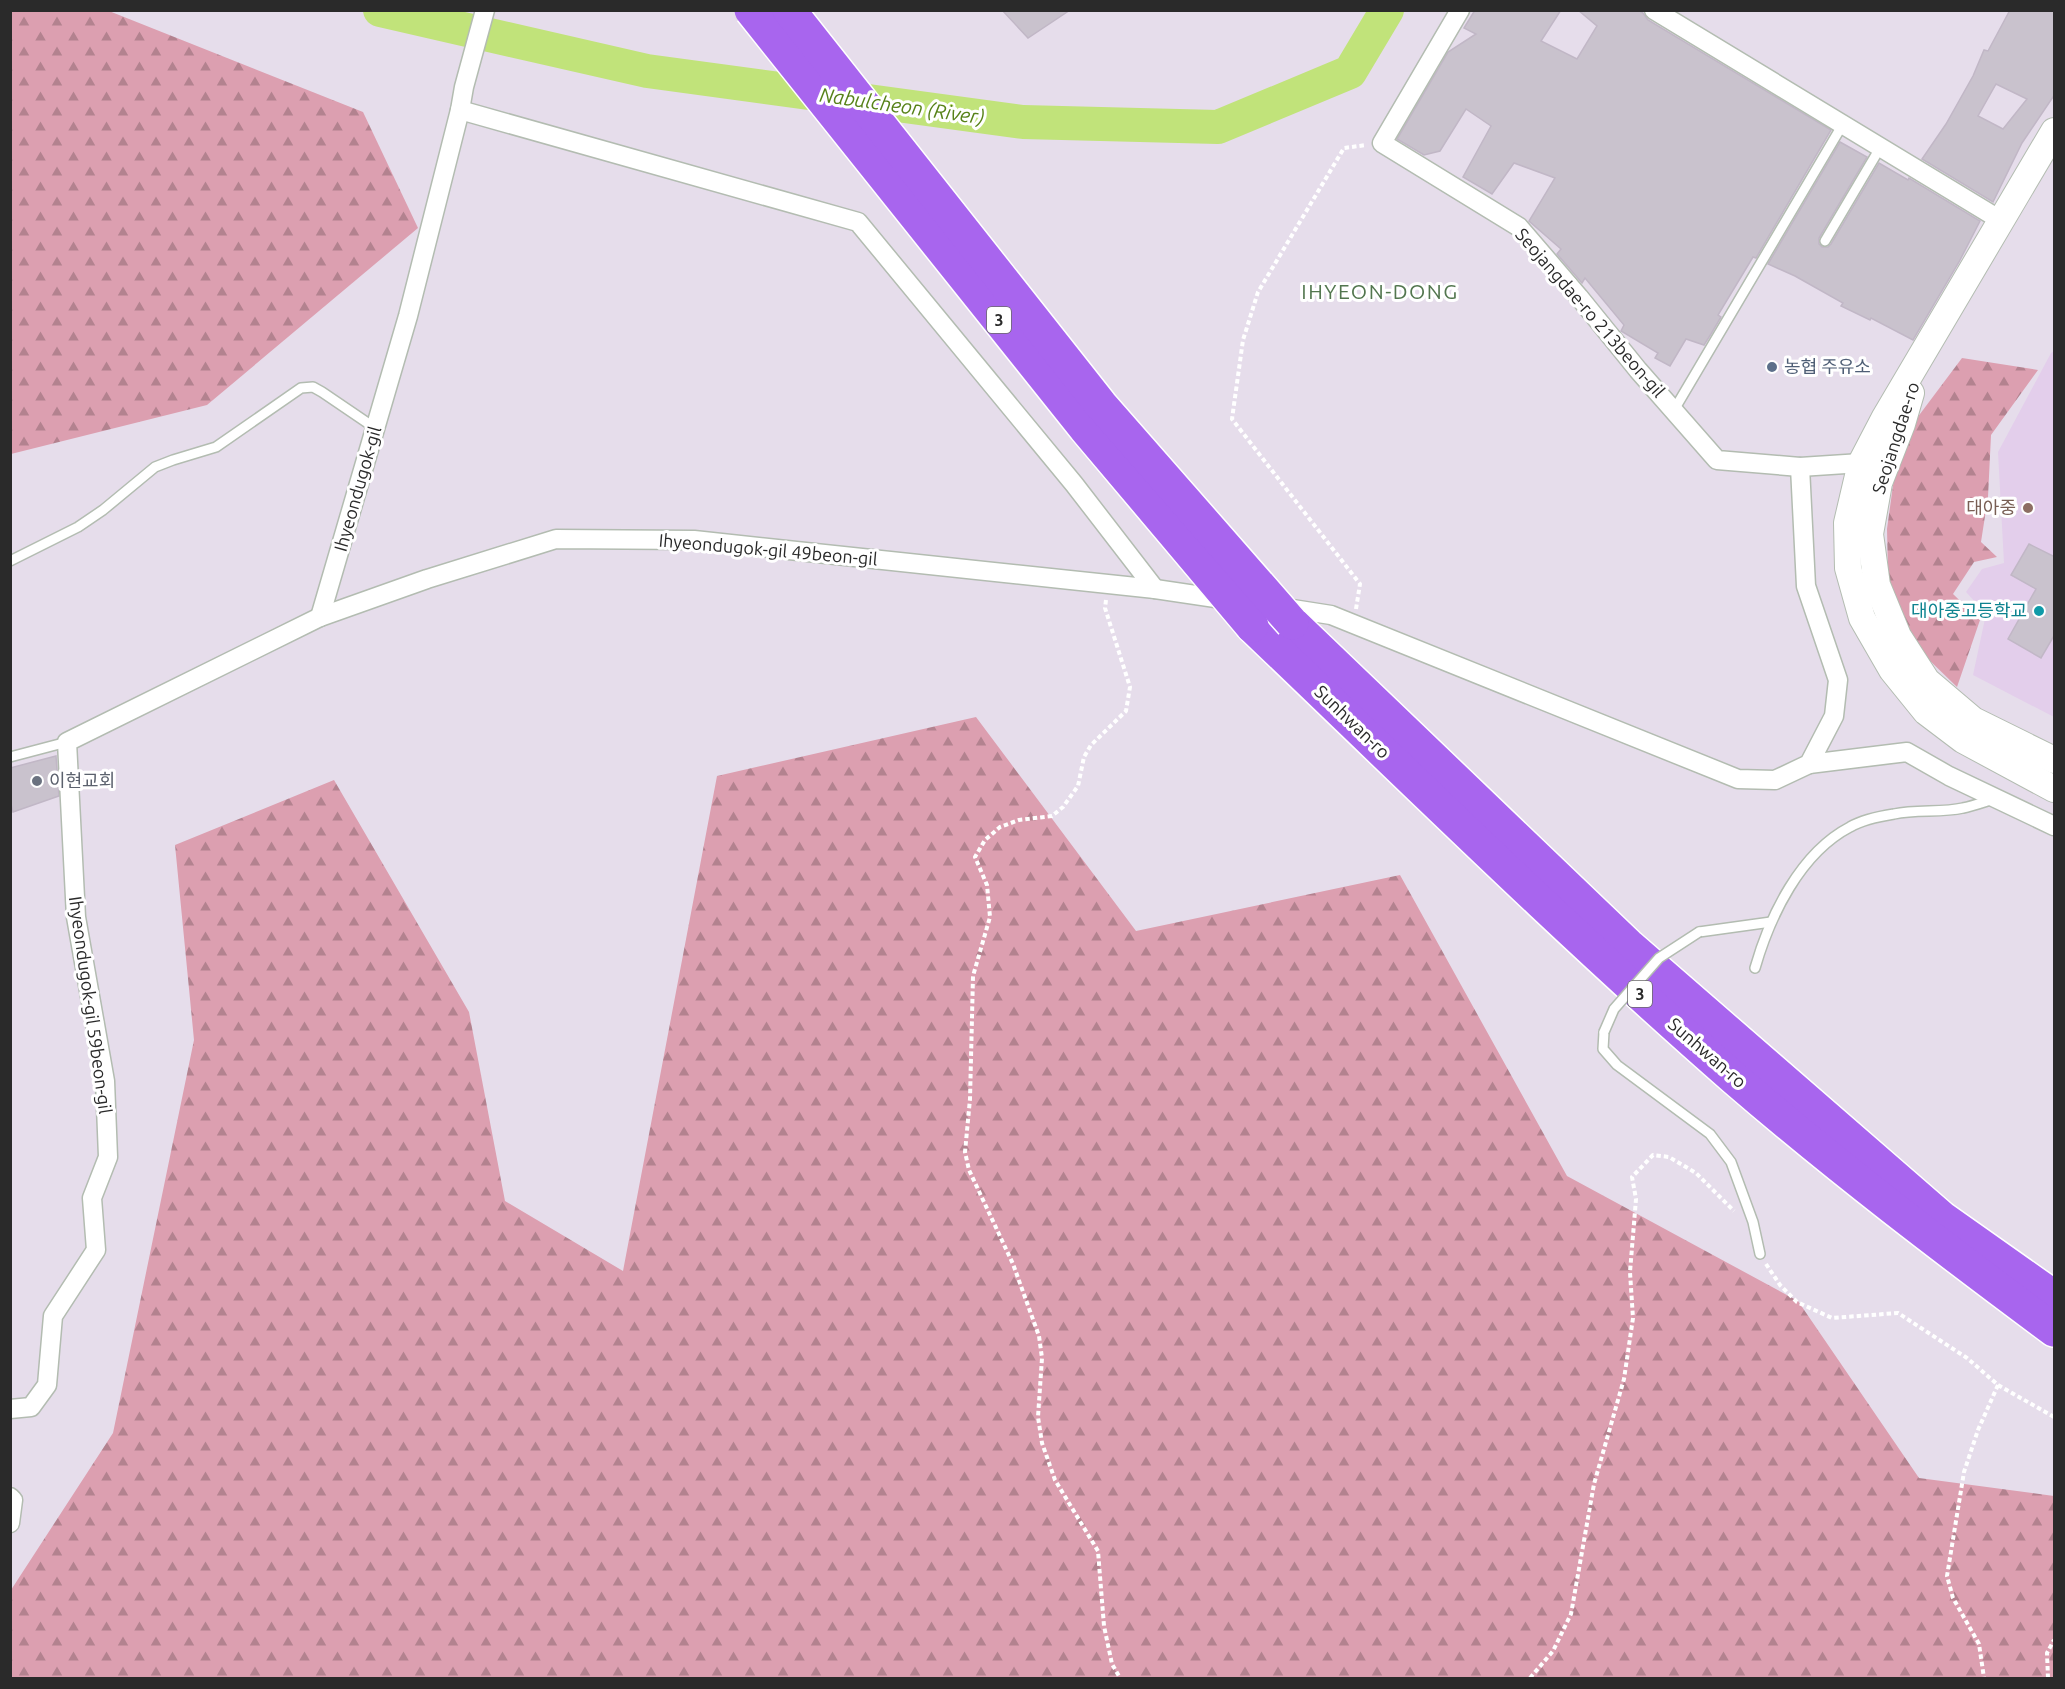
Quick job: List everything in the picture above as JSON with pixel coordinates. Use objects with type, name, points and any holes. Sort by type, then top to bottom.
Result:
[{"type":"highway","name":"Sunhwan-ro","points":[[751,10],[1085,428],[1252,626],[1606,964],[1736,1079],[1919,1230],[2055,1330]]},
{"type":"highway","name":"Sunhwan-ro","points":[[789,10],[1101,405],[1292,623],[1628,945],[1942,1218],[2055,1297]]},
{"type":"street","name":"Ihyeondugok-gil","points":[[320,617],[408,316],[464,87],[486,10]]},
{"type":"street","points":[[1382,143],[1460,10]]},
{"type":"street","points":[[1654,10],[2002,221]]},
{"type":"street","points":[[460,110],[858,222],[1074,484],[1155,589]]},
{"type":"street","name":"Seojangdae-ro","points":[[2055,131],[1922,355],[1861,463],[1847,523],[1848,568],[1862,618],[1892,670],[1926,712],[1963,740],[2055,789]]},
{"type":"street","name":"Seojangdae-ro 213beon-gil","points":[[1382,143],[1519,228],[1717,460],[1800,467],[1861,463]]},
{"type":"street","name":"Seojangdae-ro","points":[[1922,355],[1902,424],[1879,483],[1870,534],[1877,585],[1898,636],[1927,681],[1973,720],[2055,760]]},
{"type":"street","points":[[1800,467],[1806,586],[1838,680],[1833,716],[1809,765]]},
{"type":"street","name":"Ihyeondugok-gil 49beon-gil","points":[[320,617],[427,579],[556,539],[694,540],[1155,589],[1331,615],[1738,779],[1776,780],[1809,765],[1907,752],[1949,776],[2055,826]]},
{"type":"street","points":[[67,742],[320,617]]},
{"type":"street","name":"Ihyeondugok-gil 59beon-gil","points":[[10,1409],[32,1407],[47,1385],[53,1316],[96,1250],[92,1198],[108,1157],[105,1081],[76,917],[67,742]]},
{"type":"street","points":[[10,1497],[13,1500],[10,1522]]},
{"type":"lane","name":"Seojangdae-ro 213beon-gil","points":[[1674,410],[1843,124]]},
{"type":"lane","points":[[1825,241],[1880,148]]},
{"type":"lane","points":[[10,561],[78,527],[103,510],[155,467],[216,447],[301,388],[313,387],[375,429]]},
{"type":"lane","points":[[10,757],[67,742]]},
{"type":"lane","points":[[1755,968],[1763,940],[1777,908],[1793,884],[1819,849],[1851,826],[1894,814],[1963,808],[1996,798]]},
{"type":"lane","points":[[1760,1254],[1753,1222],[1731,1162],[1710,1134],[1617,1065],[1603,1049],[1604,1032],[1614,1009],[1659,958],[1699,932],[1771,922]]},
{"type":"path","points":[[1353,624],[1360,584],[1232,418],[1242,340],[1258,292],[1344,148],[1382,143]]},
{"type":"path","points":[[1110,584],[1105,608],[1130,687],[1126,711],[1091,745],[1084,757],[1078,786],[1063,807],[1052,816],[1019,820],[1000,827],[985,840],[975,857],[987,885],[990,917],[973,976],[970,1099],[965,1152],[969,1170],[1013,1264],[1039,1336],[1042,1358],[1038,1417],[1042,1443],[1055,1480],[1098,1551],[1104,1626],[1112,1664],[1120,1678]]},
{"type":"path","points":[[1530,1678],[1553,1652],[1571,1614],[1594,1484],[1624,1379],[1633,1318],[1630,1272],[1636,1199],[1632,1177],[1653,1155],[1669,1157],[1696,1173],[1756,1237]]},
{"type":"path","points":[[1760,1254],[1780,1285],[1797,1302],[1832,1318],[1898,1313],[1967,1358],[1998,1385],[2055,1417]]},
{"type":"path","points":[[1984,1678],[1979,1644],[1953,1598],[1947,1576],[1964,1472],[1978,1430],[1998,1385]]},
{"type":"path","points":[[2048,1678],[2047,1653],[2055,1640]]},
{"type":"shaded area","name":"대아중","points":[[2054,351],[2054,717],[1973,675],[1986,614],[1966,592],[1982,569],[2004,563],[1998,452]]},
{"type":"green space","points":[[10,11],[109,11],[363,112],[418,228],[207,405],[11,454]]},
{"type":"green space","points":[[1962,358],[2038,370],[1991,435],[1988,497],[1981,542],[1997,557],[1974,562],[1953,594],[1980,620],[1957,687],[1924,655],[1899,621],[1888,573],[1887,529],[1899,442]]},
{"type":"green space","points":[[976,717],[1136,931],[1400,875],[1567,1176],[1798,1301],[1919,1478],[2054,1496],[2054,1678],[11,1678],[11,1590],[113,1433],[194,1040],[175,845],[334,780],[469,1012],[505,1201],[623,1271],[717,776]]},
{"type":"building","points":[[1002,10],[1070,10],[1028,38]]},
{"type":"building","points":[[1475,10],[1561,10],[1541,41],[1577,59],[1597,26],[1578,10],[1638,10],[1648,20],[1831,130],[1756,258],[1753,257],[1718,315],[1721,317],[1704,345],[1686,339],[1670,366],[1655,358],[1658,353],[1621,331],[1624,325],[1585,278],[1582,283],[1557,254],[1561,249],[1529,221],[1555,178],[1514,163],[1492,194],[1463,177],[1491,126],[1466,109],[1440,151],[1424,155],[1397,139],[1448,52],[1476,34],[1464,28]]},
{"type":"building","points":[[2010,10],[2055,10],[2055,94],[2022,143],[1993,202],[1922,159],[1946,124],[1973,76],[1984,50],[1988,51]],"holes":[[[1996,84],[2027,99],[2003,129],[1978,116]]]},
{"type":"building","points":[[1840,142],[1867,157],[1819,238],[1819,244],[1822,247],[1828,247],[1831,244],[1879,163],[1908,180],[1909,178],[1980,221],[1959,262],[1913,340],[1871,318],[1870,320],[1841,306],[1843,303],[1795,276],[1768,264]]},
{"type":"building","name":"대아중고등학교","points":[[2029,544],[2055,557],[2055,634],[2041,658],[2008,639],[2036,589],[2011,575]]},
{"type":"building","name":"이현교회","points":[[56,756],[59,796],[13,812],[10,801],[10,768]]},
{"type":"waterway","name":"Nabulcheon (River)","points":[[380,10],[647,71],[1023,122],[1218,127],[1350,72],[1387,10]]},
{"type":"place","name":"농협 주유소","points":[[1772,367]]},
{"type":"place","name":"대아중","points":[[2028,508]]},
{"type":"place","name":"대아중고등학교","points":[[2039,611]]},
{"type":"place","name":"이현교회","points":[[37,781]]},
{"type":"district","name":"IHYEON-DONG","points":[[1380,292]]}]
